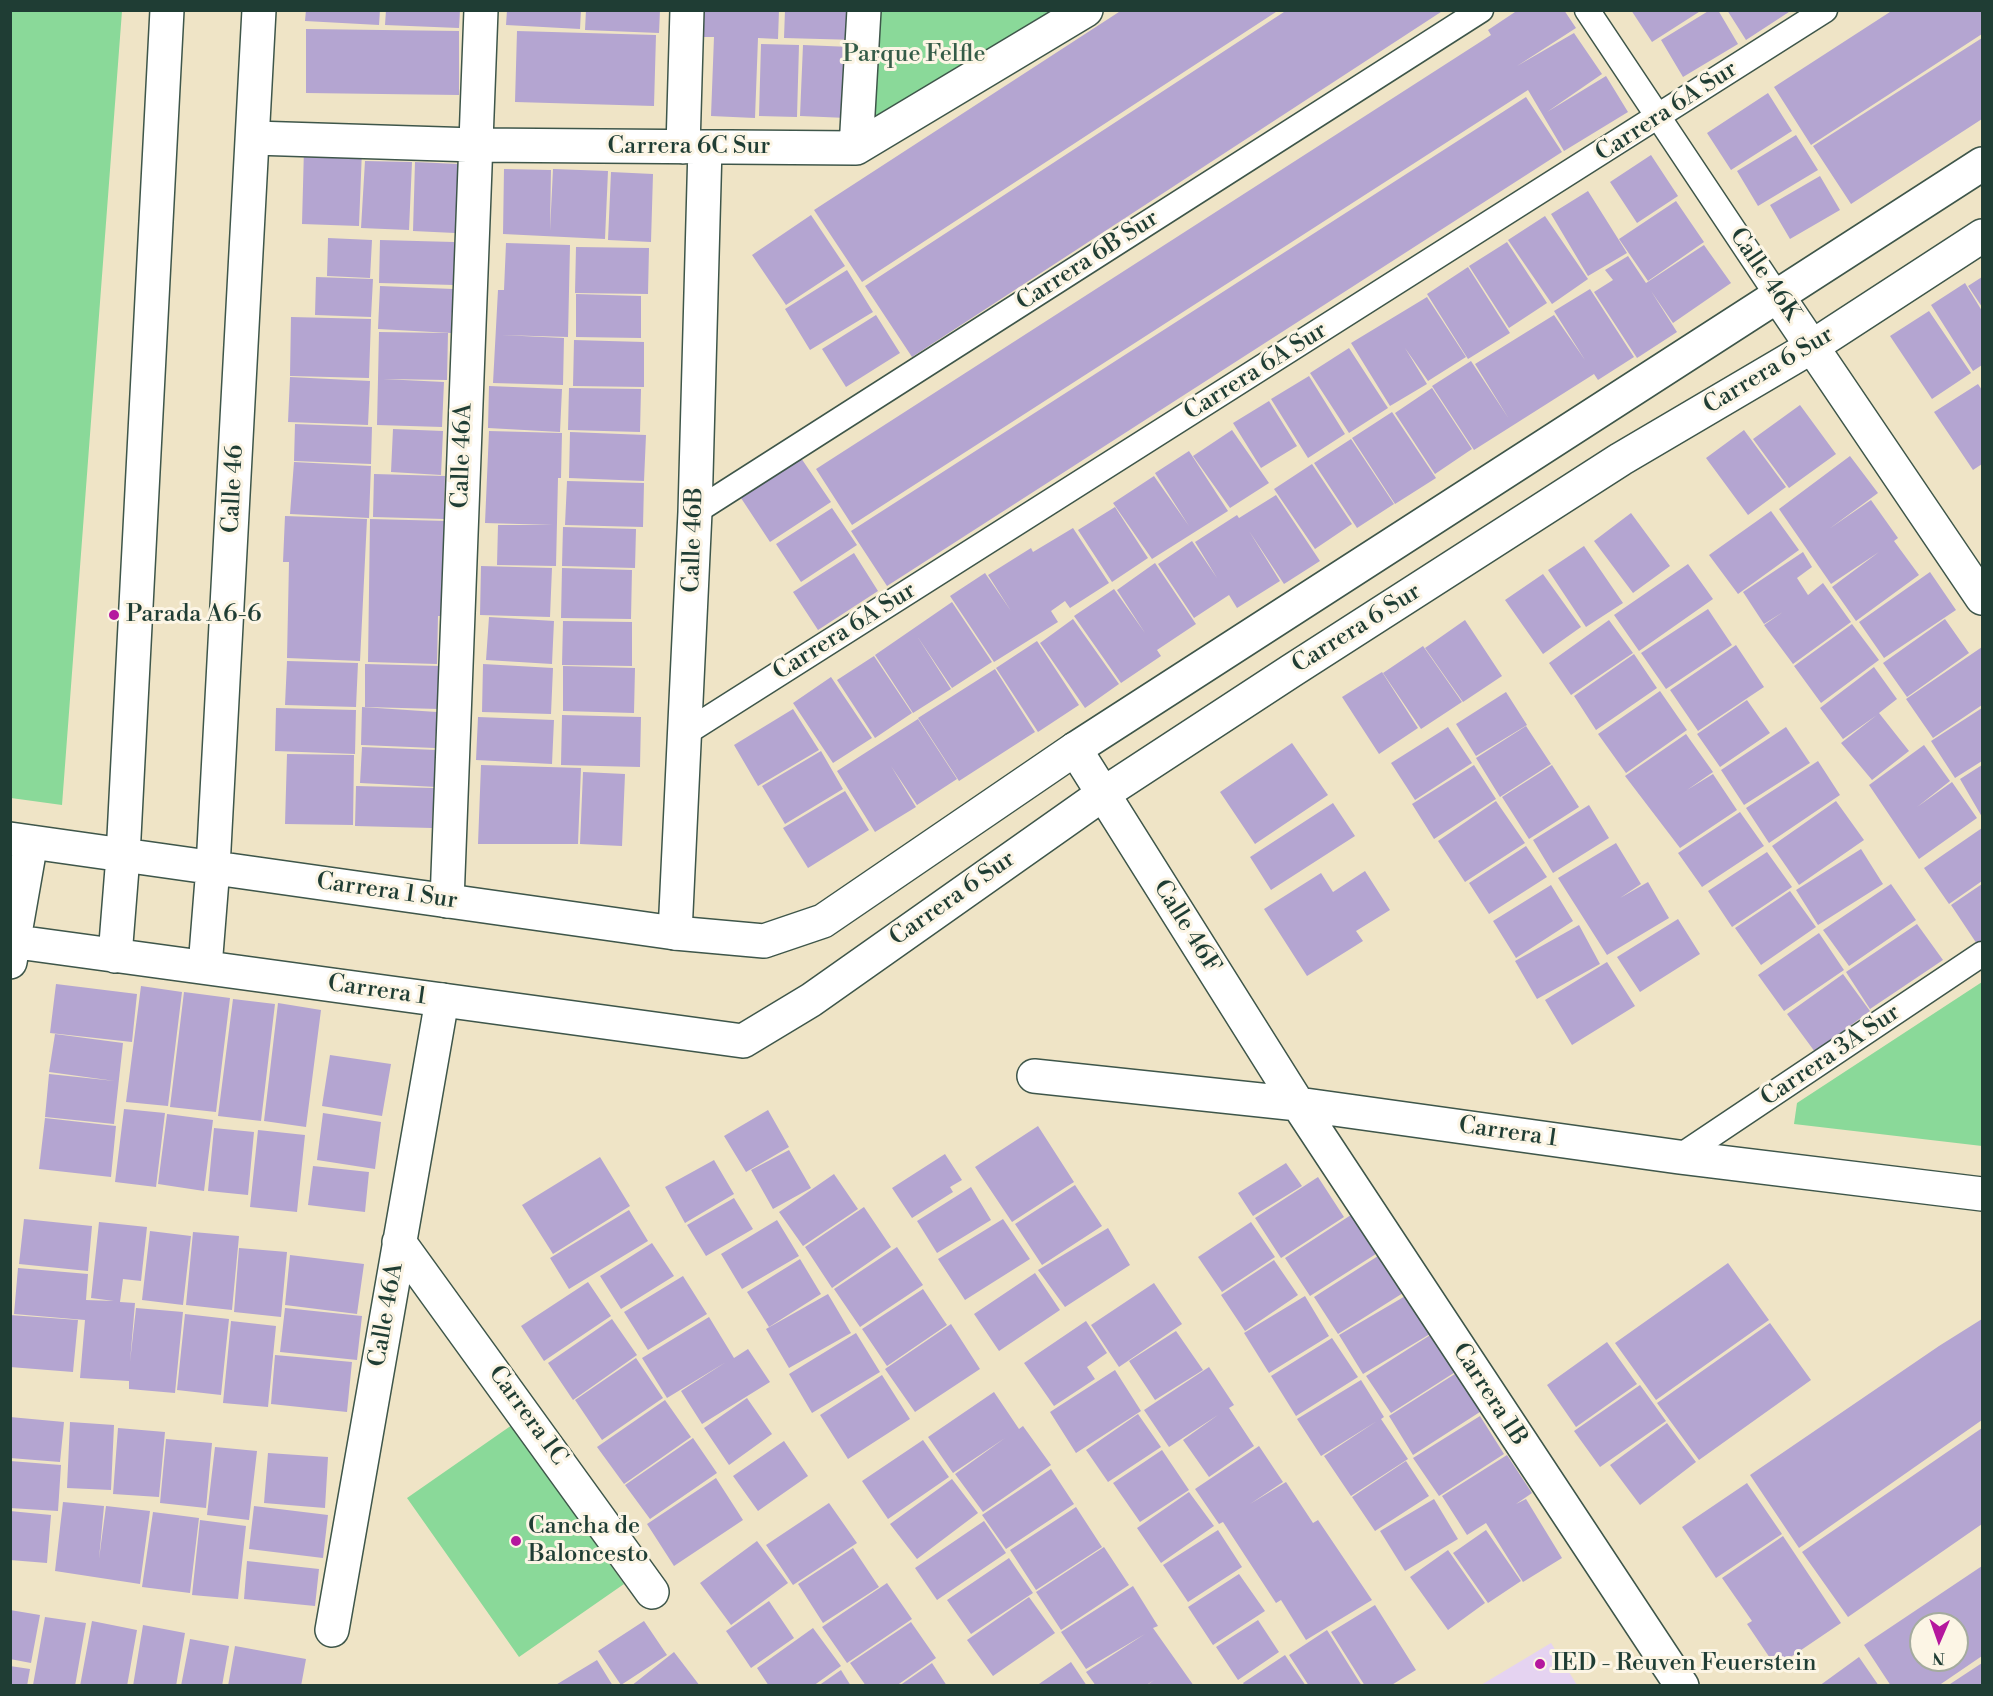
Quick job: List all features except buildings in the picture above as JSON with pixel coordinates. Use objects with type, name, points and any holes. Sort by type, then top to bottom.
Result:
[{"type":"street","points":[[115,956],[123,855],[167,10]]},
{"type":"street","name":"Calle 46","points":[[205,967],[213,867],[254,138],[258,10]]},
{"type":"street","name":"Calle 46A","points":[[447,901],[474,145],[481,10]]},
{"type":"street","name":"Calle 46B","points":[[675,933],[687,732],[695,512],[694,147],[687,10]]},
{"type":"street","points":[[856,148],[864,10]]},
{"type":"street","points":[[856,148],[1086,10]]},
{"type":"street","name":"Carrera 6C Sur","points":[[254,138],[474,145],[856,148]]},
{"type":"street","points":[[1075,749],[1983,164]]},
{"type":"street","name":"Carrera 6 Sur","points":[[743,1041],[811,1000],[1102,794],[1621,459],[1813,346],[1983,236]]},
{"type":"street","name":"Calle 46K","points":[[1778,295],[1983,598]]},
{"type":"street","name":"Carrera 1 Sur","points":[[21,841],[675,933],[764,941],[823,921],[1075,749]]},
{"type":"street","name":"Calle 46F","points":[[1075,749],[1298,1104]]},
{"type":"street","points":[[12,948],[21,841]]},
{"type":"street","name":"Carrera 1","points":[[12,948],[115,956],[205,967],[743,1041]]},
{"type":"street","name":"Calle 46A","points":[[332,1630],[442,1000]]},
{"type":"street","name":"Carrera 1","points":[[1034,1076],[1298,1104],[1678,1157],[1983,1194]]},
{"type":"street","name":"Carrera 1B","points":[[1298,1104],[1682,1686]]},
{"type":"street","name":"Carrera 1C","points":[[399,1242],[652,1592]]},
{"type":"lane","name":"Carrera 6B Sur","points":[[695,512],[1481,10]]},
{"type":"lane","name":"Calle 46K","points":[[1587,10],[1778,295]]},
{"type":"lane","name":"Carrera 6A Sur","points":[[687,732],[1825,10]]},
{"type":"lane","name":"Carrera 3A Sur","points":[[1678,1157],[1983,954]]},
{"type":"shaded area","name":"IED - Reuven Feuerstein","points":[[1551,1643],[1577,1685],[1481,1685]]},
{"type":"green space","points":[[11,10],[122,11],[62,805],[11,798]]},
{"type":"green space","name":"Parque Felfle","points":[[871,11],[1073,11],[864,138]]},
{"type":"green space","points":[[1982,982],[1982,1146],[1794,1124],[1797,1103]]},
{"type":"green space","name":"Cancha de Baloncesto","points":[[512,1425],[624,1584],[519,1657],[407,1498]]},
{"type":"place","name":"Parada A6-6","points":[[114,615]]},
{"type":"place","name":"Cancha de Baloncesto","points":[[516,1541]]},
{"type":"place","name":"IED - Reuven Feuerstein","points":[[1540,1664]]}]
